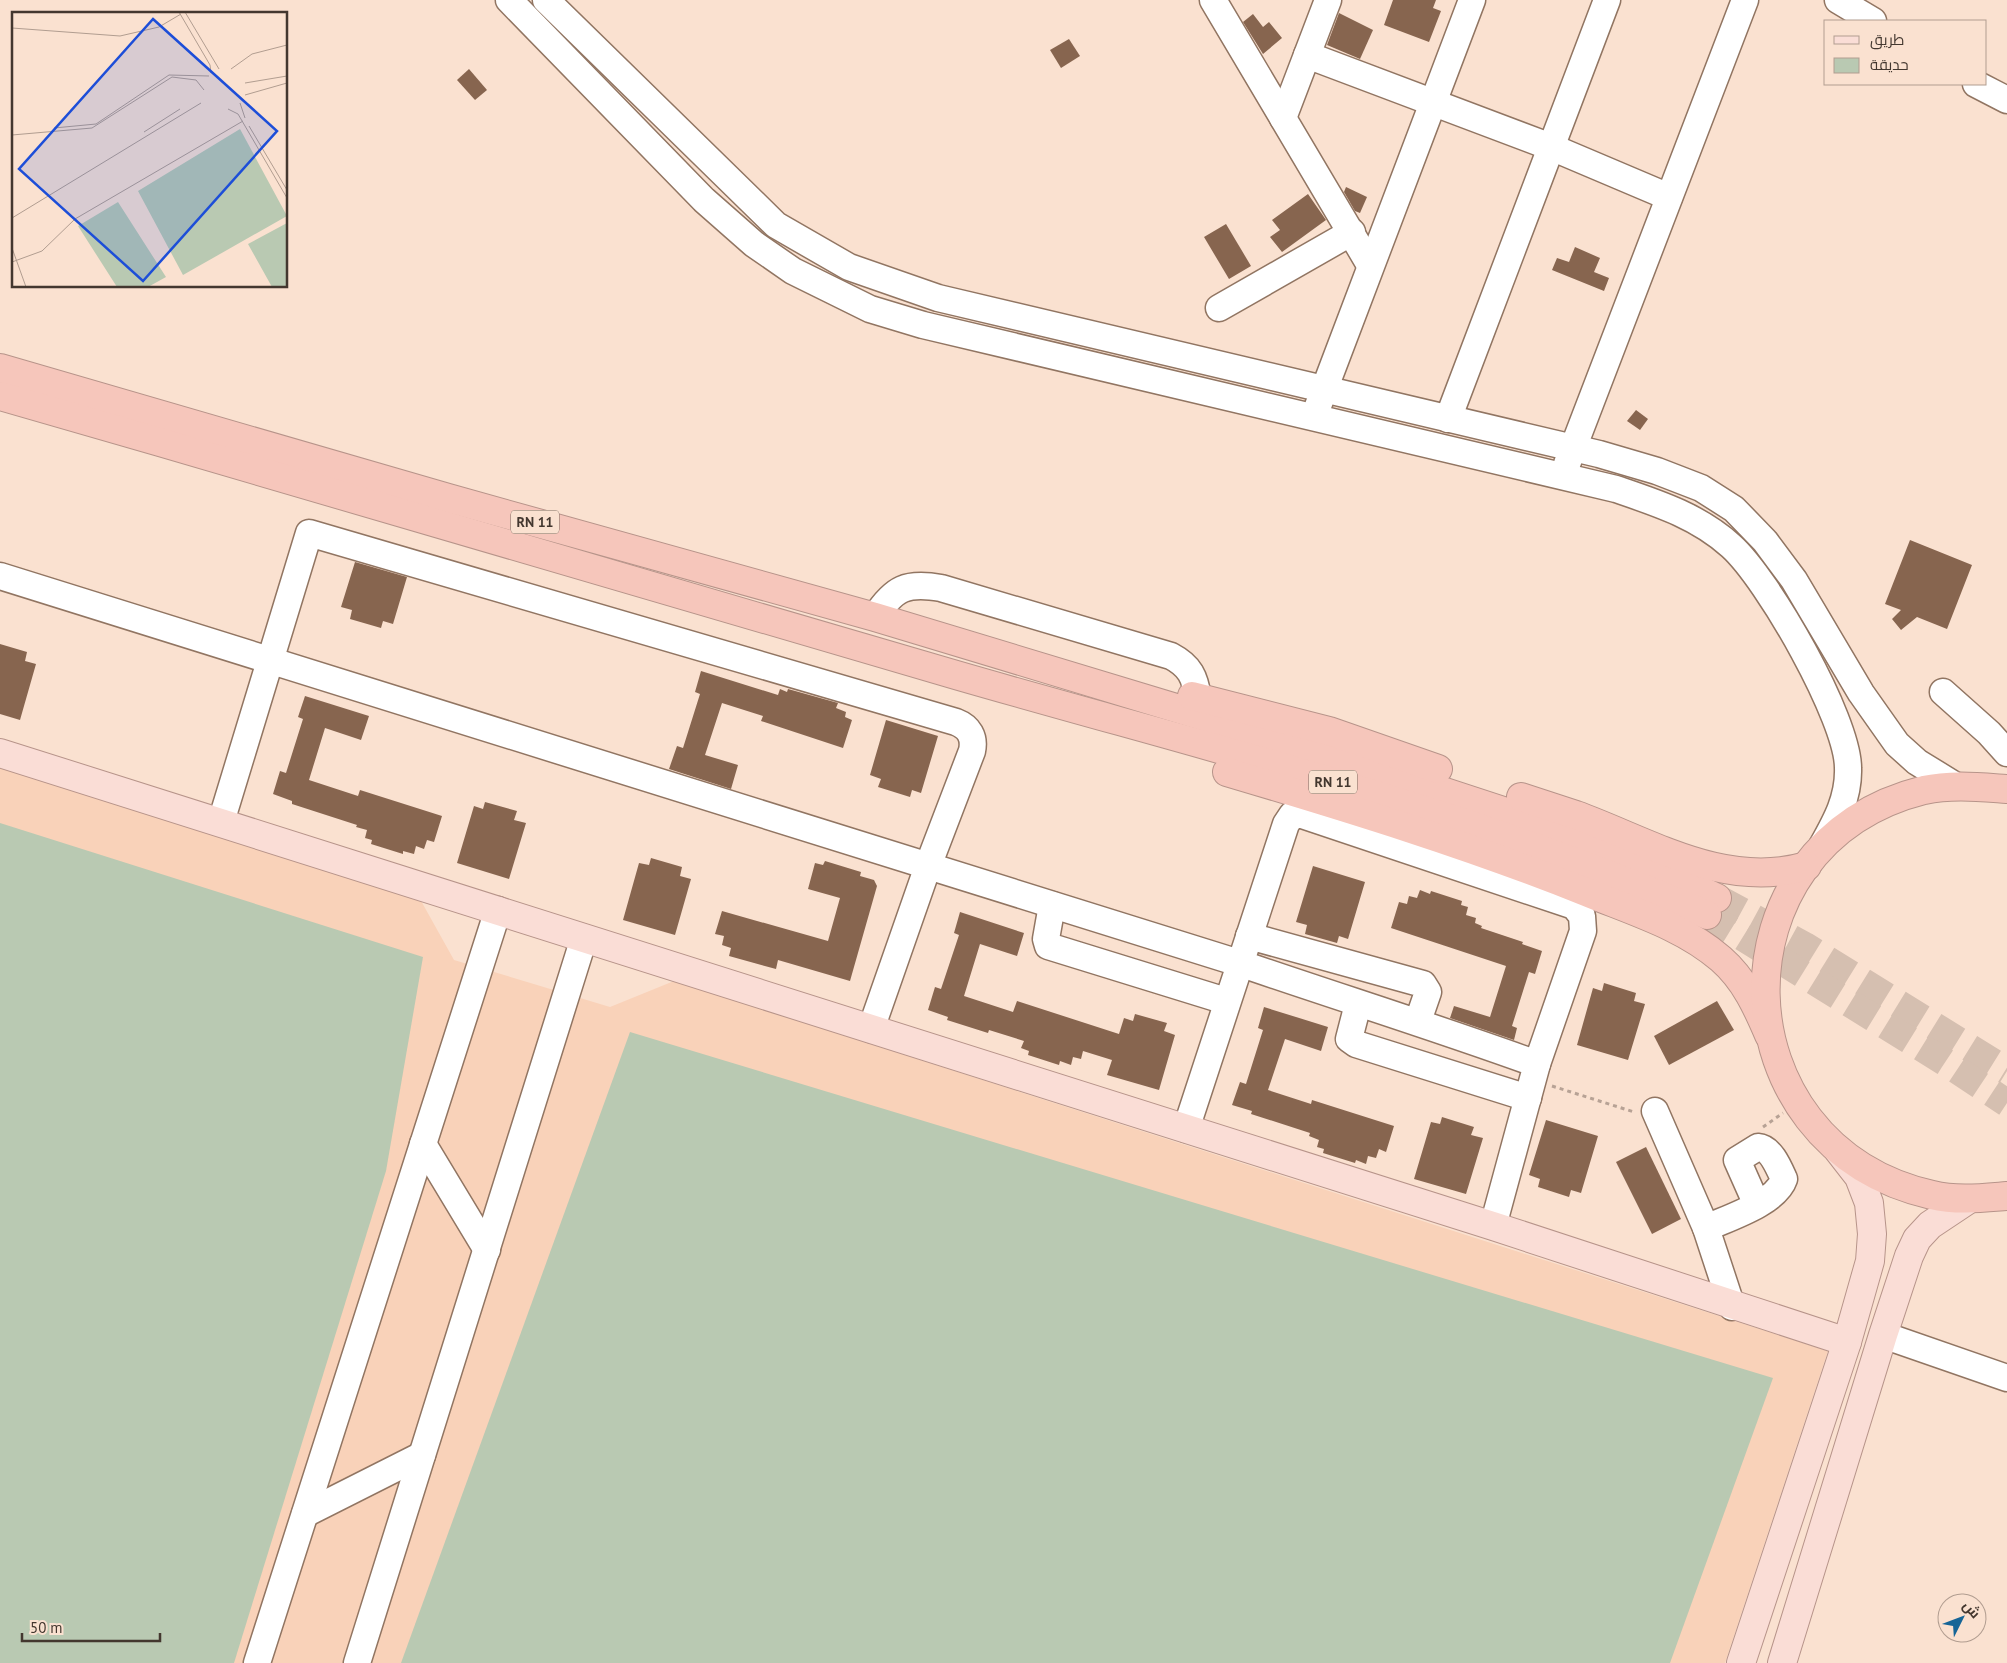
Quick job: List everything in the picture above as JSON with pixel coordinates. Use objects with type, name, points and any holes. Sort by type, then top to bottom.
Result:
[{"type":"highway","name":"RN 11","points":[[0,368],[448,498],[875,617],[1338,757],[1478,801],[1630,858],[1712,906],[1630,881],[1551,851],[1477,826],[1330,781],[951,674],[0,396]]},
{"type":"highway","points":[[951,674],[987,694],[1024,710],[1419,832],[1496,858],[1655,920],[1703,945],[1733,970],[1757,1007],[1769,1035],[1779,1068],[1798,1103],[1814,1125],[1837,1149],[1866,1170],[1899,1186],[1933,1196],[1969,1199],[2007,1196]]},
{"type":"highway","points":[[1069,677],[1126,682],[1198,698],[1329,732],[1576,815],[1662,851],[1727,870],[1755,873],[1784,873],[1813,858]]},
{"type":"highway","points":[[1769,1035],[1765,996],[1769,946],[1778,918],[1791,891],[1813,858],[1842,830],[1868,812],[1889,802],[1926,790],[1956,786],[2002,784]]},
{"type":"main road","points":[[0,752],[1493,1226],[1732,1306],[1847,1342]]},
{"type":"main road","points":[[1741,1663],[1847,1342],[1870,1260],[1872,1234],[1869,1203],[1859,1177],[1837,1149]]},
{"type":"main road","points":[[1782,1663],[1909,1256],[1917,1239],[1930,1226],[1969,1199]]},
{"type":"street","points":[[509,0],[704,200],[754,244],[792,271],[870,309],[923,325],[1616,489],[1668,507],[1699,522],[1732,546],[1757,577],[1784,617],[1826,696],[1845,744],[1848,767],[1847,790],[1840,813],[1813,858]]},
{"type":"street","points":[[546,0],[776,225],[849,267],[938,298],[1572,448],[1657,471],[1701,488],[1734,509],[1765,541],[1794,580],[1861,693],[1897,744],[1917,762],[1956,786]]},
{"type":"street","points":[[1213,0],[1370,265]]},
{"type":"street","points":[[1283,118],[1328,0]]},
{"type":"street","points":[[1315,418],[1323,389],[1472,0]]},
{"type":"street","points":[[1448,418],[1607,0]]},
{"type":"street","points":[[1563,476],[1572,448],[1745,0]]},
{"type":"street","points":[[1838,0],[1871,20]]},
{"type":"street","points":[[1307,55],[1551,146],[1670,197]]},
{"type":"street","points":[[1978,85],[2007,100]]},
{"type":"street","points":[[1219,308],[1352,232]]},
{"type":"street","points":[[221,822],[309,533],[956,722],[969,731],[973,740],[972,751],[928,866],[871,1029]]},
{"type":"street","points":[[0,576],[1238,963],[1358,1004],[1418,1021],[1532,1080]]},
{"type":"street","points":[[875,617],[892,594],[904,587],[922,585],[941,588],[1171,656],[1182,662],[1192,674],[1198,698]]},
{"type":"street","points":[[1943,692],[1989,733],[2007,753]]},
{"type":"street","points":[[1186,1129],[1238,963],[1249,936],[1286,824],[1292,815],[1302,815],[1574,906],[1582,916],[1583,932],[1532,1080],[1493,1226]]},
{"type":"street","points":[[1052,905],[1046,938],[1048,946],[1226,1001]]},
{"type":"street","points":[[257,1663],[498,910]]},
{"type":"street","points":[[1249,936],[1423,984],[1428,992],[1418,1021]]},
{"type":"street","points":[[357,1663],[584,938]]},
{"type":"street","points":[[1358,1004],[1349,1034],[1350,1039],[1356,1044],[1532,1080]]},
{"type":"street","points":[[1655,1111],[1706,1228],[1732,1306]]},
{"type":"street","points":[[423,1144],[487,1250]]},
{"type":"street","points":[[1706,1228],[1757,1205],[1782,1186],[1784,1179],[1780,1170],[1764,1147],[1758,1147],[1738,1160],[1757,1205]]},
{"type":"street","points":[[1883,1335],[2004,1382]]},
{"type":"street","points":[[305,1514],[422,1454]]},
{"type":"path","points":[[1532,1080],[1646,1116],[1655,1111]]},
{"type":"path","points":[[1764,1147],[1763,1126],[1798,1103]]},
{"type":"shaded area","points":[[0,765],[420,899],[454,960],[610,1007],[674,981],[1828,1351],[1725,1663],[0,1663]]},
{"type":"green space","points":[[0,823],[423,957],[386,1171],[234,1663],[0,1663]]},
{"type":"green space","points":[[630,1032],[1773,1378],[1670,1663],[401,1663]]},
{"type":"building","points":[[1393,0],[1436,0],[1433,8],[1441,11],[1429,42],[1384,25]]},
{"type":"building","points":[[1339,13],[1373,30],[1360,59],[1327,45]]},
{"type":"building","points":[[1253,14],[1263,27],[1269,22],[1282,38],[1263,54],[1243,22]]},
{"type":"building","points":[[1069,39],[1080,56],[1061,68],[1050,50]]},
{"type":"building","points":[[469,69],[487,90],[475,100],[457,80]]},
{"type":"building","points":[[1346,187],[1367,197],[1360,213],[1355,211],[1344,192]]},
{"type":"building","points":[[1308,194],[1326,220],[1282,252],[1270,237],[1280,230],[1272,220]]},
{"type":"building","points":[[1226,224],[1251,266],[1229,279],[1204,237]]},
{"type":"building","points":[[1575,247],[1600,258],[1594,272],[1609,278],[1604,291],[1552,270],[1557,258],[1569,262]]},
{"type":"building","points":[[1636,410],[1648,419],[1640,430],[1627,421]]},
{"type":"building","points":[[1910,540],[1972,565],[1947,629],[1917,617],[1901,630],[1892,619],[1901,610],[1885,604]]},
{"type":"building","points":[[355,562],[407,577],[393,624],[383,621],[381,628],[350,619],[352,610],[341,607]]},
{"type":"building","points":[[0,644],[27,652],[25,661],[36,664],[20,720],[0,714]]},
{"type":"building","points":[[701,671],[778,695],[780,689],[787,692],[788,689],[838,703],[836,708],[846,712],[845,717],[852,720],[843,748],[761,721],[763,716],[722,703],[705,755],[738,765],[731,789],[669,769],[677,746],[683,748],[700,694],[695,692]]},
{"type":"building","points":[[305,696],[369,716],[361,740],[325,728],[309,780],[358,796],[360,790],[442,816],[434,842],[427,840],[424,849],[416,846],[414,854],[403,851],[403,854],[371,844],[372,840],[365,838],[367,830],[356,827],[357,825],[292,804],[292,801],[273,794],[280,771],[286,773],[303,719],[298,717]]},
{"type":"building","points":[[886,720],[938,736],[921,793],[912,790],[910,797],[878,787],[881,779],[870,775]]},
{"type":"building","points":[[485,802],[517,811],[514,820],[526,823],[509,879],[457,863],[474,806],[483,809]]},
{"type":"building","points":[[651,858],[682,867],[680,876],[691,879],[675,935],[623,920],[639,863],[649,865]]},
{"type":"building","points":[[825,861],[861,872],[860,876],[874,880],[877,886],[850,981],[778,960],[776,969],[729,956],[731,948],[722,945],[724,936],[715,934],[722,911],[828,941],[840,898],[808,889],[815,863],[823,865]]},
{"type":"building","points":[[1313,866],[1365,882],[1348,939],[1339,936],[1337,943],[1305,934],[1307,925],[1296,922]]},
{"type":"building","points":[[1420,890],[1430,894],[1431,891],[1462,901],[1461,905],[1468,907],[1466,915],[1476,918],[1475,923],[1482,926],[1481,928],[1523,942],[1522,944],[1542,951],[1535,974],[1529,972],[1512,1026],[1517,1028],[1514,1040],[1450,1018],[1454,1006],[1490,1017],[1506,966],[1391,928],[1399,902],[1407,904],[1409,896],[1417,898]]},
{"type":"building","points":[[960,912],[1024,933],[1017,956],[980,944],[964,996],[1013,1012],[1017,1001],[1119,1034],[1124,1018],[1133,1021],[1135,1014],[1167,1023],[1164,1031],[1175,1035],[1159,1090],[1107,1075],[1112,1060],[1083,1051],[1081,1059],[1073,1057],[1071,1065],[1060,1061],[1059,1065],[1028,1055],[1029,1051],[1021,1048],[1024,1041],[989,1030],[988,1033],[947,1020],[948,1017],[928,1010],[935,987],[941,989],[959,935],[954,933]]},
{"type":"building","points":[[1604,983],[1636,993],[1634,1001],[1645,1004],[1628,1060],[1577,1045],[1593,988],[1602,991]]},
{"type":"building","points":[[1717,1001],[1734,1030],[1669,1065],[1654,1036]]},
{"type":"building","points":[[1264,1007],[1328,1027],[1321,1051],[1285,1039],[1268,1090],[1311,1104],[1312,1100],[1394,1126],[1386,1152],[1379,1149],[1376,1158],[1368,1156],[1366,1164],[1356,1160],[1355,1163],[1323,1153],[1324,1149],[1317,1147],[1319,1140],[1309,1136],[1310,1133],[1251,1114],[1252,1111],[1232,1105],[1240,1082],[1246,1084],[1263,1030],[1258,1028]]},
{"type":"building","points":[[1442,1117],[1474,1127],[1471,1135],[1483,1138],[1466,1194],[1414,1179],[1431,1122],[1440,1124]]},
{"type":"building","points":[[1546,1120],[1598,1136],[1581,1193],[1571,1190],[1569,1197],[1538,1187],[1540,1179],[1529,1175]]},
{"type":"building","points":[[1646,1147],[1681,1219],[1652,1234],[1616,1162]]},
{"type":"tunnel","points":[[1717,898],[1805,946],[2007,1071]]},
{"type":"tunnel","points":[[1707,915],[1945,1062],[2007,1103]]}]
